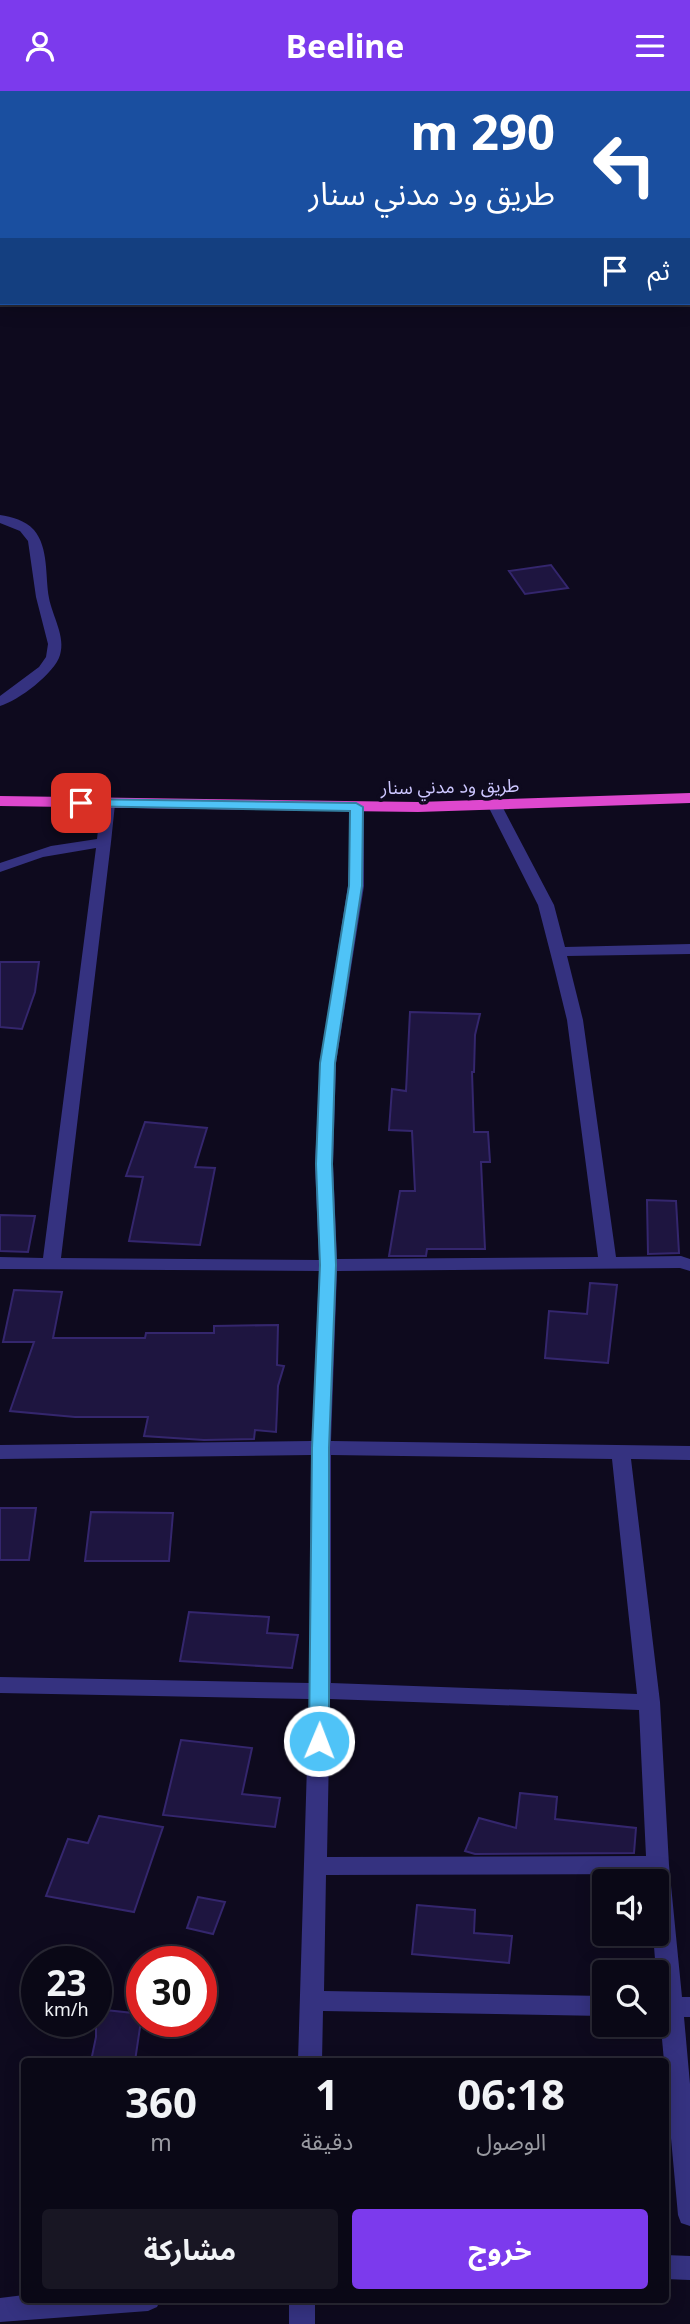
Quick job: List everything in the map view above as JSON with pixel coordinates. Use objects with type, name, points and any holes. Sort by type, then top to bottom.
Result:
[{"type":"highway","name":"طريق ود مدني سنار","points":[[0,800],[356,807],[495,806],[690,797]]},
{"type":"street","points":[[0,519],[14,521],[34,540],[44,605],[55,642],[54,657],[46,668],[0,702]]},
{"type":"street","points":[[51,1263],[108,804]]},
{"type":"street","points":[[495,806],[546,905],[558,952],[579,1045],[608,1263]]},
{"type":"street","points":[[310,2058],[320,1691],[321,1448],[328,1265],[324,1164],[328,1063],[356,886],[356,807]]},
{"type":"street","points":[[0,868],[23,857],[53,849],[104,842]]},
{"type":"street","points":[[558,952],[690,949]]},
{"type":"street","points":[[0,1263],[690,1265]]},
{"type":"street","points":[[0,1452],[321,1448],[690,1453]]},
{"type":"street","points":[[621,1453],[649,1702],[659,1865],[690,2215]]},
{"type":"street","points":[[0,1685],[320,1691],[649,1702]]},
{"type":"street","points":[[316,1866],[659,1865]]},
{"type":"street","points":[[312,2001],[592,2006]]},
{"type":"street","points":[[669,2267],[690,2268]]},
{"type":"street","points":[[0,2311],[27,2306],[79,2303]]},
{"type":"street","points":[[302,2303],[302,2324]]},
{"type":"building","points":[[551,565],[568,588],[525,594],[509,571]]},
{"type":"building","points":[[0,962],[39,962],[35,992],[22,1029],[0,1027]]},
{"type":"building","points":[[410,1012],[480,1014],[472,1072],[474,1132],[488,1132],[490,1162],[481,1162],[485,1249],[427,1249],[426,1256],[389,1256],[400,1191],[415,1191],[412,1131],[389,1130],[392,1089],[406,1091]]},
{"type":"building","points":[[145,1122],[207,1128],[195,1167],[215,1168],[200,1245],[129,1241],[143,1177],[126,1176]]},
{"type":"building","points":[[647,1200],[676,1201],[679,1253],[648,1254]]},
{"type":"building","points":[[0,1215],[35,1216],[28,1252],[0,1251]]},
{"type":"building","points":[[590,1283],[617,1285],[608,1363],[545,1358],[549,1311],[587,1314]]},
{"type":"building","points":[[14,1290],[62,1292],[53,1338],[145,1338],[146,1333],[214,1333],[214,1326],[278,1325],[277,1365],[284,1366],[278,1386],[276,1432],[255,1430],[254,1439],[204,1440],[144,1436],[148,1417],[75,1417],[10,1411],[34,1342],[3,1342]]},
{"type":"building","points":[[0,1508],[36,1508],[29,1560],[0,1560]]},
{"type":"building","points":[[91,1512],[173,1513],[169,1561],[85,1561]]},
{"type":"building","points":[[189,1612],[269,1617],[267,1633],[298,1635],[292,1668],[180,1661]]},
{"type":"building","points":[[181,1740],[252,1748],[242,1794],[280,1798],[275,1827],[163,1815]]},
{"type":"building","points":[[520,1793],[557,1797],[555,1819],[636,1828],[634,1853],[475,1854],[465,1851],[479,1818],[516,1828]]},
{"type":"building","points":[[99,1816],[163,1827],[134,1912],[46,1896],[68,1839],[88,1843]]},
{"type":"building","points":[[198,1897],[225,1902],[213,1934],[187,1928]]},
{"type":"building","points":[[417,1905],[475,1910],[474,1933],[512,1936],[509,1963],[412,1954]]},
{"type":"building","points":[[112,2011],[126,2012],[126,2037],[139,2037],[135,2058],[92,2058],[96,2037],[112,2037]]},
{"type":"route","points":[[81,803],[356,807],[356,886],[328,1063],[324,1164],[328,1265],[321,1448],[319,1741]]}]
